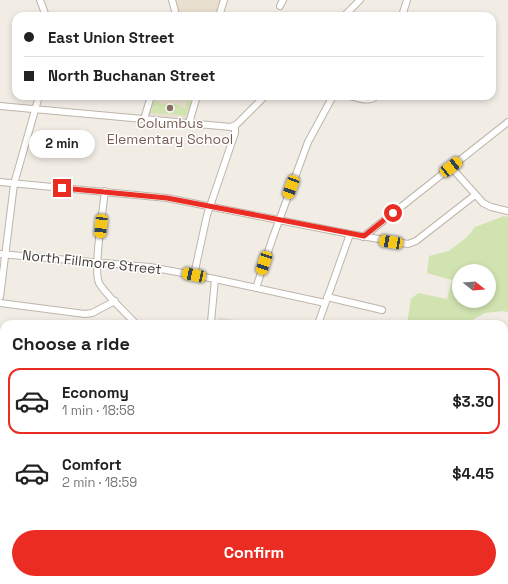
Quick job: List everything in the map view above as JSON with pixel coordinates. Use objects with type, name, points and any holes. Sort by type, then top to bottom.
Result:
[{"type":"street","points":[[40,0],[44,12]]},
{"type":"street","points":[[172,0],[175,12]]},
{"type":"street","points":[[220,12],[224,0]]},
{"type":"street","points":[[348,12],[360,0]]},
{"type":"street","points":[[403,12],[406,0]]},
{"type":"street","points":[[0,297],[2,254],[14,184],[38,100]]},
{"type":"street","points":[[144,119],[150,100]]},
{"type":"street","points":[[189,123],[196,100]]},
{"type":"street","points":[[0,106],[231,127],[235,126],[261,100]]},
{"type":"street","points":[[256,288],[308,142],[331,100]]},
{"type":"street","points":[[364,236],[508,122]]},
{"type":"street","points":[[194,275],[210,206],[235,133],[235,126]]},
{"type":"street","points":[[451,167],[483,203],[488,206],[508,211]]},
{"type":"street","points":[[0,182],[167,198],[404,244],[412,243],[475,195]]},
{"type":"street","points":[[105,191],[96,270],[98,281],[132,320]]},
{"type":"street","points":[[319,320],[350,234]]},
{"type":"street","name":"North Fillmore Street","points":[[2,254],[150,267],[256,288],[382,310]]},
{"type":"street","points":[[211,320],[215,279]]},
{"type":"street","points":[[0,303],[85,314],[92,313],[115,301]]},
{"type":"shaded area","points":[[174,0],[222,0],[218,12],[178,12],[178,8]]},
{"type":"shaded area","name":"Columbus Elementary School","points":[[152,100],[193,100],[189,115],[186,119],[148,114]]},
{"type":"shaded area","points":[[219,317],[235,320],[218,320]]},
{"type":"green space","points":[[154,101],[170,106],[167,114],[150,113]]},
{"type":"green space","points":[[187,101],[191,102],[186,116],[170,114],[172,104],[180,105],[180,107],[185,108]]},
{"type":"green space","points":[[504,216],[508,217],[507,313],[504,311],[485,313],[472,320],[408,320],[411,299],[418,293],[447,299],[452,280],[427,273],[429,256],[449,251],[467,237],[475,227]]},
{"type":"place","name":"Columbus Elementary School","points":[[170,108]]},
{"type":"route","points":[[62,188],[167,198],[364,236],[393,213]]}]
